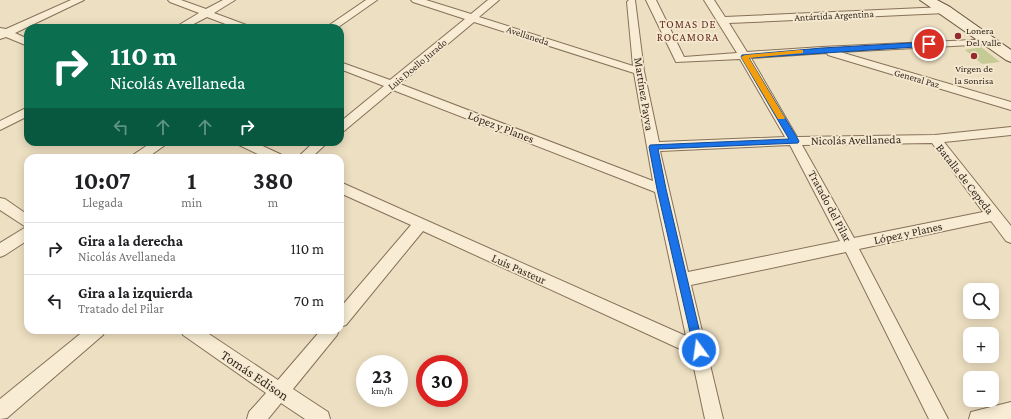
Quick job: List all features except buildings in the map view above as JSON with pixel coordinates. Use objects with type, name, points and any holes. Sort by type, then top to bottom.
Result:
[{"type":"main road","points":[[927,0],[941,5],[1011,57]]},
{"type":"street","points":[[2,33],[79,0]]},
{"type":"street","points":[[173,0],[235,24]]},
{"type":"street","points":[[186,24],[230,0]]},
{"type":"street","points":[[336,24],[372,0]]},
{"type":"street","name":"Avellaneda","points":[[416,0],[639,70]]},
{"type":"street","name":"Luis Doello Jurado","points":[[344,125],[494,0]]},
{"type":"street","name":"Tratado del Pilar","points":[[709,0],[723,20],[795,141],[939,419]]},
{"type":"street","points":[[629,1],[652,1],[680,60],[745,57],[822,50],[990,41]]},
{"type":"street","name":"Martínez Payva","points":[[629,1],[639,70],[661,189],[714,419]]},
{"type":"street","name":"Antártida Argentina","points":[[723,20],[941,5]]},
{"type":"street","points":[[2,33],[24,41]]},
{"type":"street","name":"General Paz","points":[[822,50],[1011,106]]},
{"type":"street","name":"López y Planes","points":[[344,67],[661,189]]},
{"type":"street","points":[[0,126],[24,113]]},
{"type":"street","name":"Nicolás Avellaneda","points":[[653,147],[795,141],[934,139],[1011,131]]},
{"type":"street","name":"Batalla de Cepeda","points":[[934,139],[1011,237]]},
{"type":"street","points":[[144,154],[155,146]]},
{"type":"street","points":[[251,146],[268,154]]},
{"type":"street","points":[[308,154],[317,146]]},
{"type":"street","name":"Luis Pasteur","points":[[344,189],[699,350]]},
{"type":"street","points":[[0,203],[24,219]]},
{"type":"street","name":"López y Planes","points":[[682,280],[993,215]]},
{"type":"street","points":[[344,315],[420,224]]},
{"type":"street","points":[[0,251],[24,235]]},
{"type":"street","points":[[0,412],[92,334]]},
{"type":"street","name":"Tomás Edison","points":[[195,334],[321,419]]},
{"type":"street","points":[[256,419],[329,334]]},
{"type":"street","points":[[978,419],[1011,411]]},
{"type":"green space","points":[[981,47],[1000,62],[982,64],[965,50]]},
{"type":"slow traffic","points":[[781,118],[745,57],[800,52]]},
{"type":"place","name":"Lonera Del Valle","points":[[958,36]]},
{"type":"place","name":"Virgen de la Sonrisa","points":[[974,56]]},
{"type":"district","name":"TOMAS DE ROCAMORA","points":[[688,30]]},
{"type":"route","points":[[699,350],[661,189],[653,147],[795,141],[745,57],[822,50],[929,44]]}]
